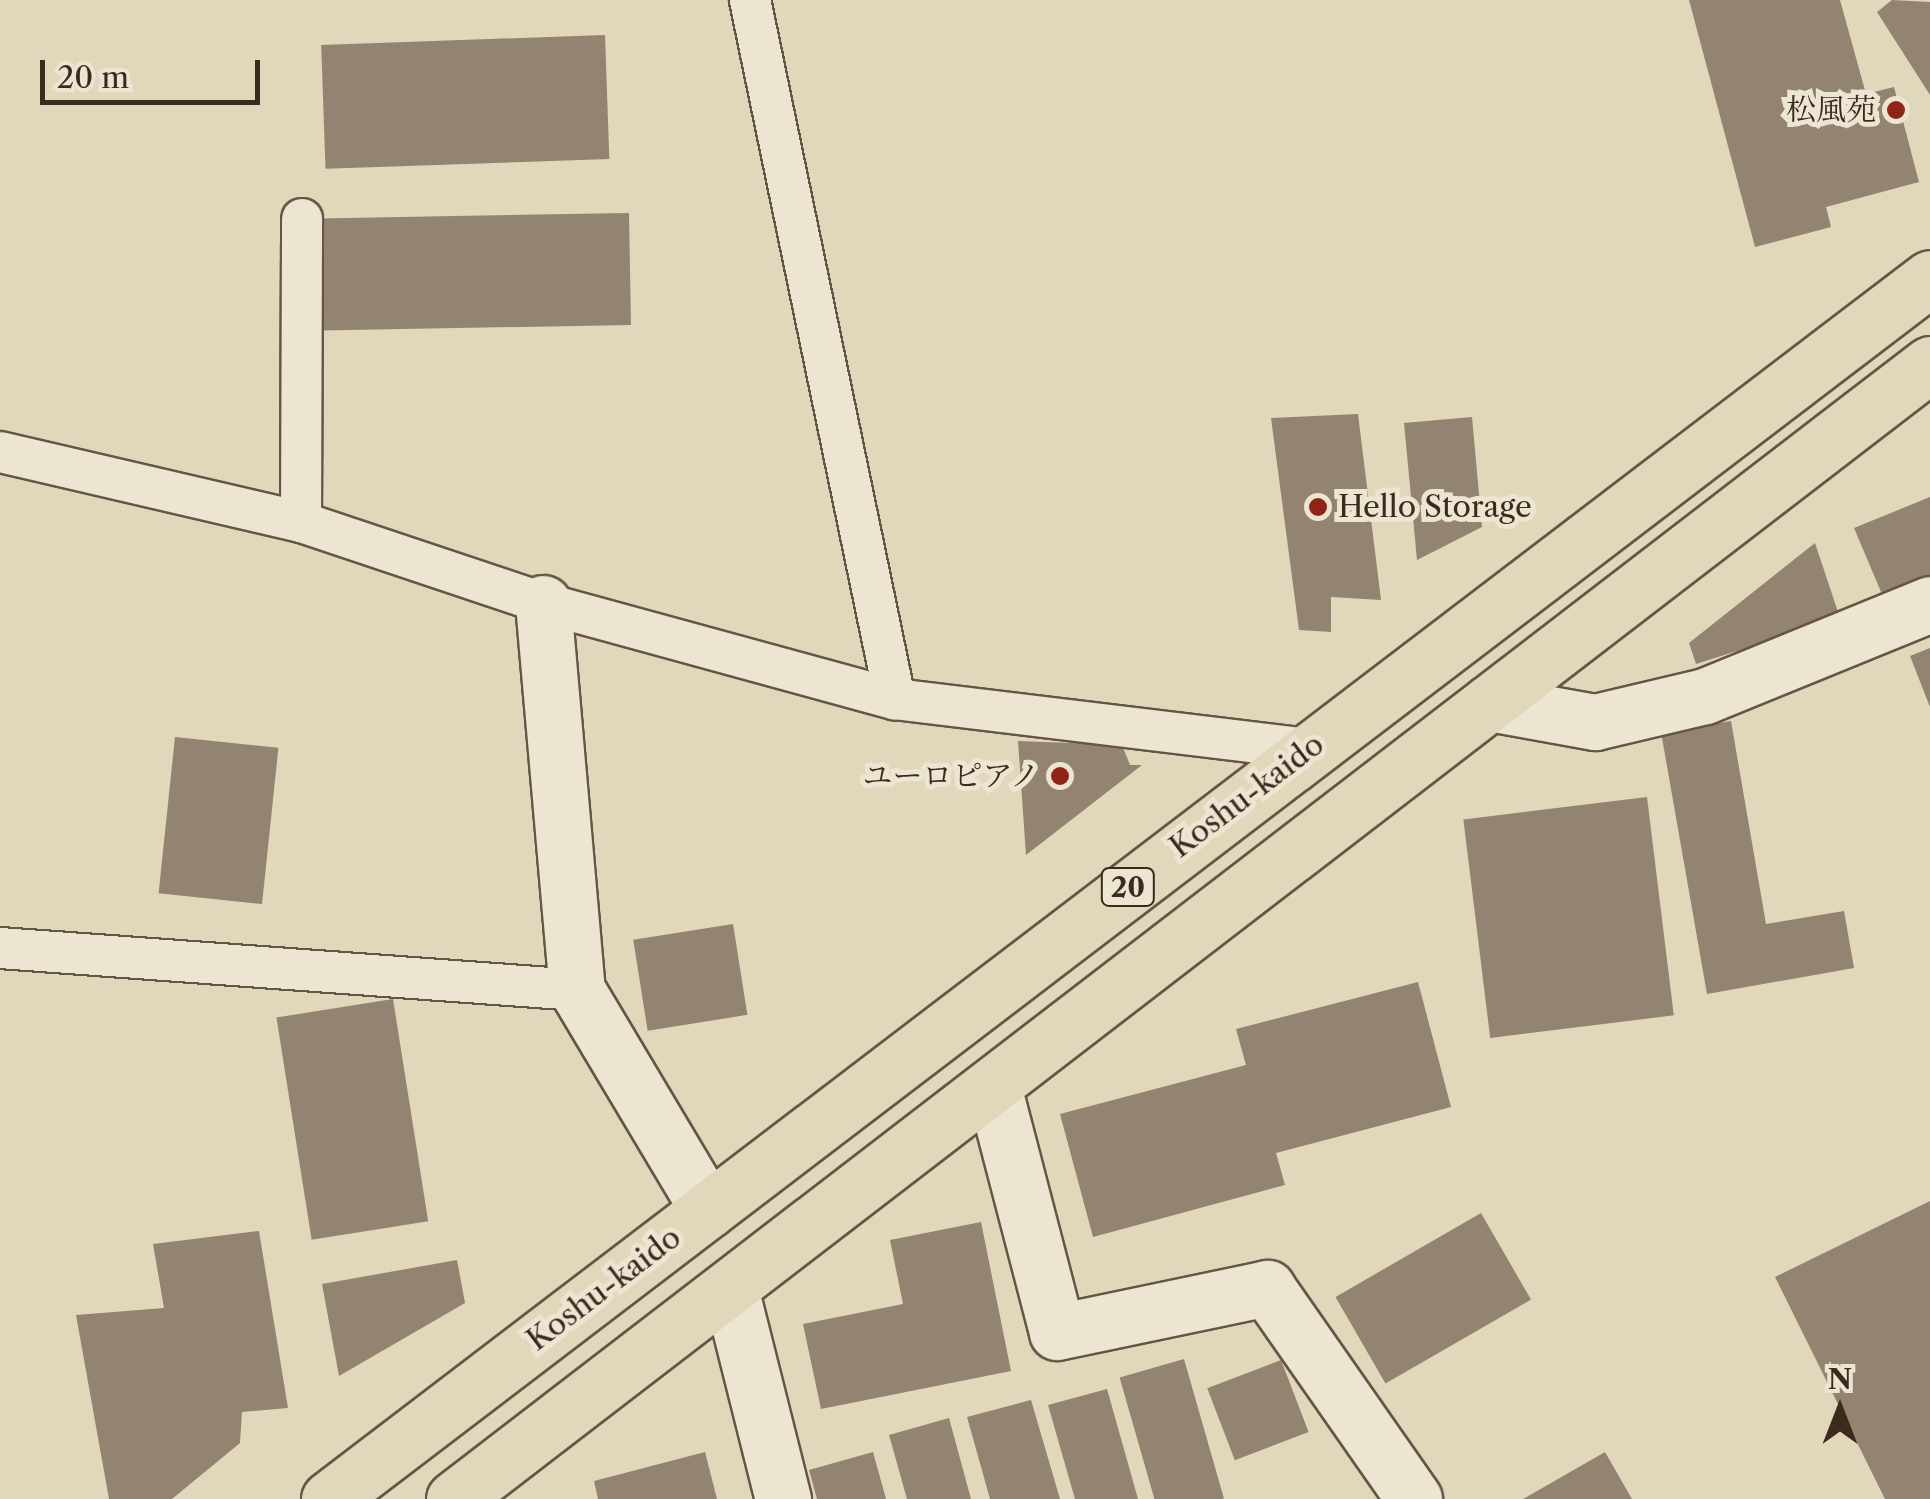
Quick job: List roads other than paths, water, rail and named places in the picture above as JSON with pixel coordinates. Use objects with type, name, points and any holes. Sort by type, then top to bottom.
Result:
[{"type":"highway","name":"Koshu-kaido","points":[[329,1499],[1930,278]]},
{"type":"highway","name":"20","points":[[454,1499],[1930,364]]},
{"type":"street","points":[[542,603],[576,990],[708,1210]]},
{"type":"street","points":[[1489,704],[1595,722],[1705,696],[1930,604]]},
{"type":"street","points":[[993,1086],[1057,1332],[1267,1288],[1414,1499]]},
{"type":"street","points":[[730,1288],[782,1499]]},
{"type":"lane","points":[[750,0],[895,698]]},
{"type":"lane","points":[[300,522],[302,219]]},
{"type":"lane","points":[[0,452],[300,522],[542,603],[895,698],[1308,749]]},
{"type":"lane","points":[[0,948],[576,990]]},
{"type":"place","name":"松風苑","points":[[1896,110]]},
{"type":"place","name":"Hello Storage","points":[[1318,507]]},
{"type":"place","name":"ユーロピアノ","points":[[1060,776]]}]
